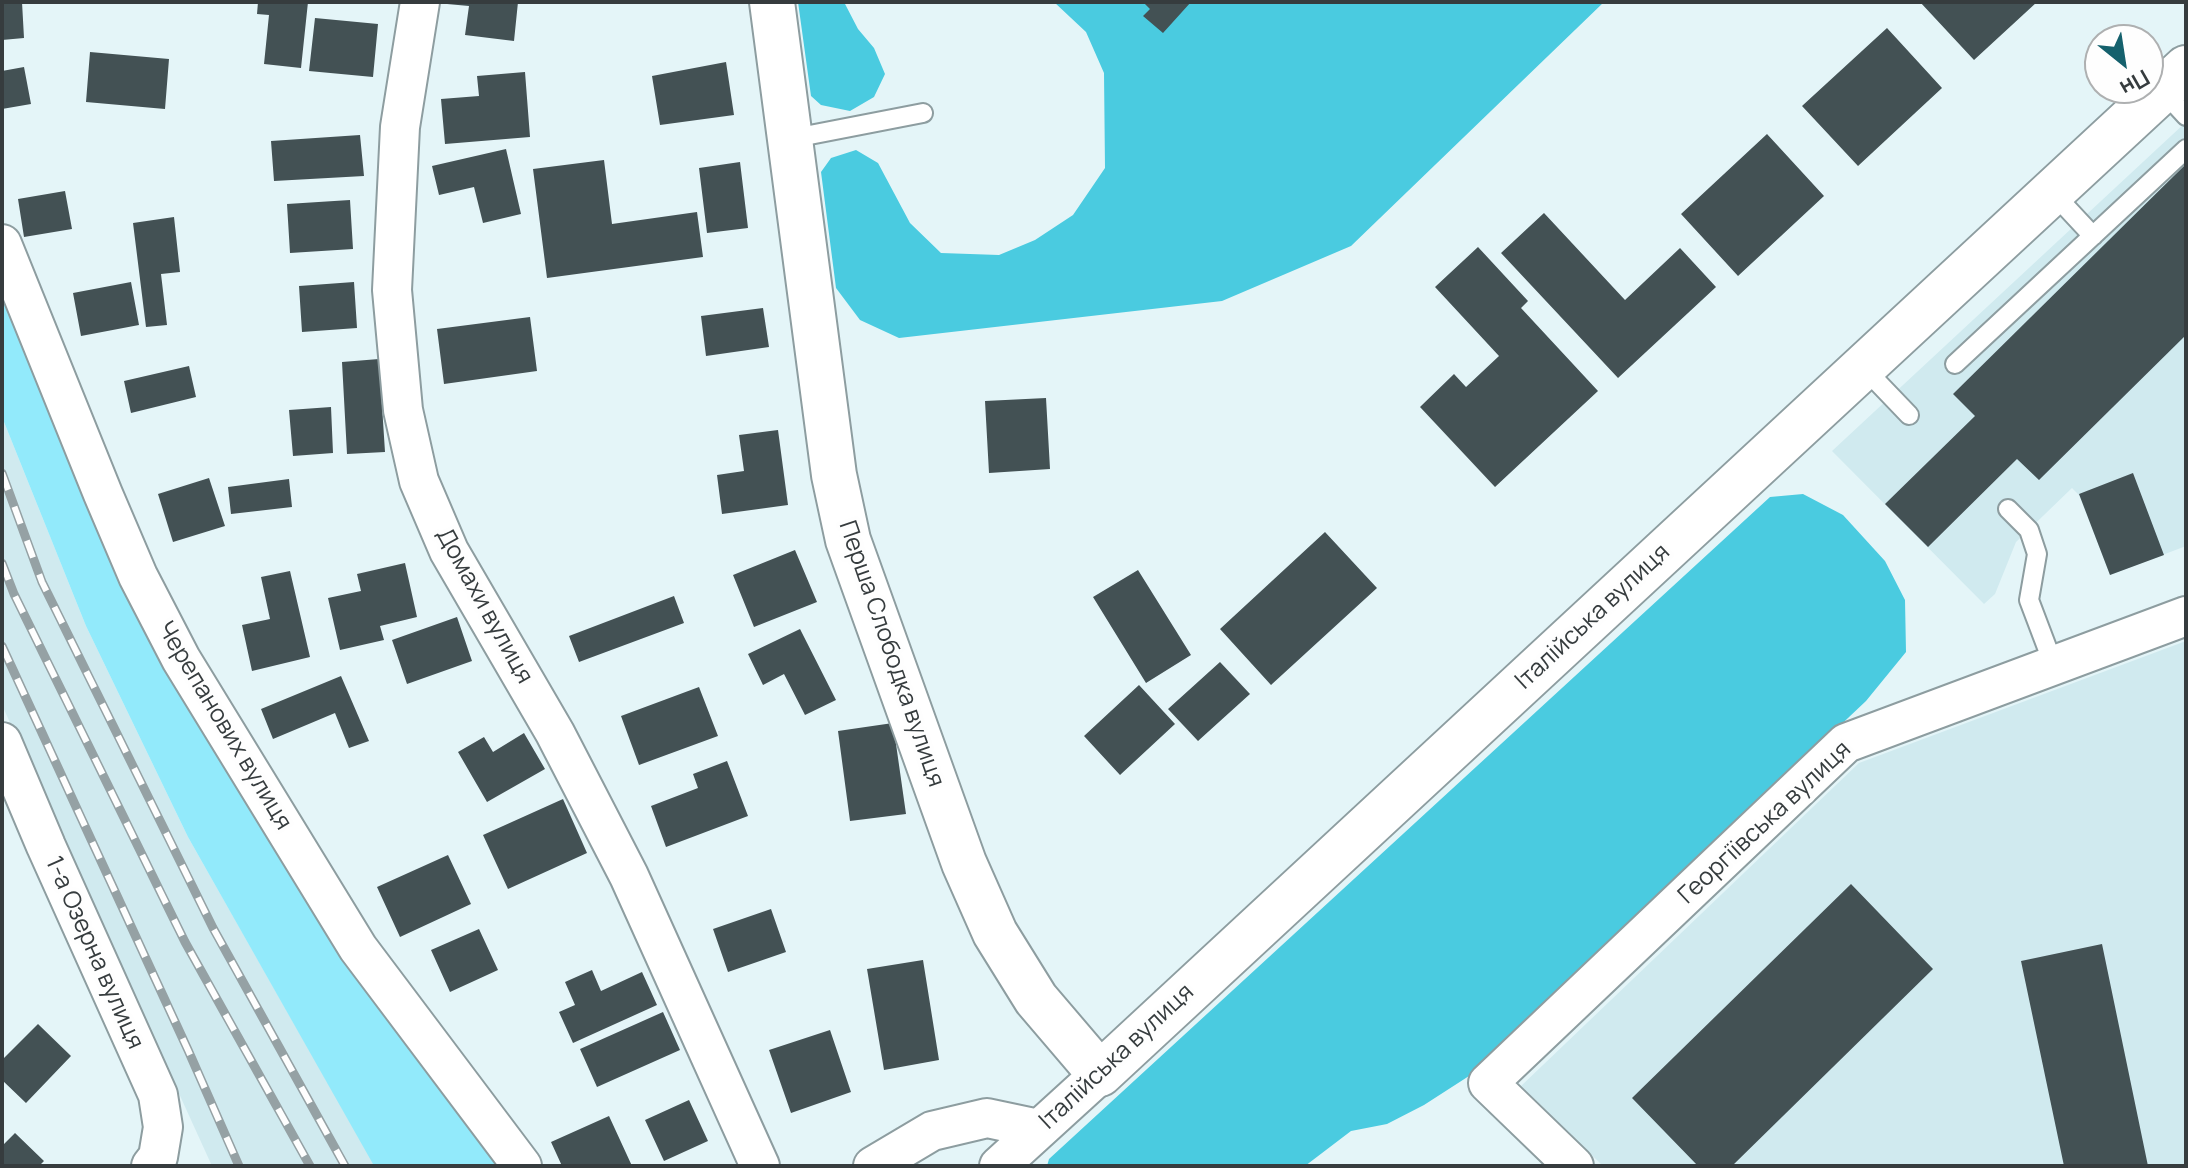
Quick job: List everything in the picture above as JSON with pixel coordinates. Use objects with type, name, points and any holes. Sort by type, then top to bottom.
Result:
[{"type":"street","name":"Домахи вулиця","points":[[420,2],[400,127],[392,290],[403,410],[419,481],[449,551],[555,733],[629,876],[760,1166]]},
{"type":"street","name":"Перша Слободка вулиця","points":[[772,2],[834,475],[848,540],[964,863],[995,933],[1036,999],[1100,1074]]},
{"type":"street","name":"Італійська вулиця","points":[[999,1166],[2052,192],[2178,91]]},
{"type":"street","name":"Черепанових вулиця","points":[[2,244],[138,576],[181,659],[358,948],[522,1166]]},
{"type":"street","name":"Георгіївська вулиця","points":[[1574,1166],[1488,1083],[1846,743],[2186,616]]},
{"type":"street","name":"1-а Озерна вулиця","points":[[2,742],[158,1095],[163,1127],[158,1157],[151,1166]]},
{"type":"street","points":[[873,1166],[932,1131],[987,1118],[1039,1129]]},
{"type":"lane","points":[[789,139],[923,113]]},
{"type":"lane","points":[[1955,364],[2186,149]]},
{"type":"lane","points":[[2052,192],[2093,236]]},
{"type":"lane","points":[[1863,367],[1909,415]]},
{"type":"lane","points":[[2008,509],[2029,530],[2037,554],[2029,600],[2054,666]]},
{"type":"shaded area","points":[[798,2],[844,2],[858,29],[874,48],[885,74],[874,97],[850,111],[821,105],[811,96]]},
{"type":"shaded area","points":[[1054,2],[1604,2],[1351,246],[1222,301],[899,338],[860,320],[836,288],[821,172],[831,158],[856,150],[878,163],[910,223],[941,253],[999,255],[1035,240],[1073,215],[1105,168],[1104,73],[1086,32]]},
{"type":"shaded area","points":[[2186,122],[2186,546],[2110,575],[2079,495],[2072,488],[2016,542],[1995,594],[1984,604],[1832,451]]},
{"type":"shaded area","points":[[2,290],[165,667],[341,957],[498,1166],[373,1164],[188,837],[86,626],[2,417]]},
{"type":"shaded area","points":[[2,417],[86,626],[188,837],[375,1166],[212,1166],[2,705]]},
{"type":"shaded area","points":[[1803,494],[1843,515],[1885,561],[1905,600],[1906,652],[1866,701],[1469,1076],[1387,1124],[1351,1131],[1305,1166],[1047,1166],[1049,1159],[1770,497]]},
{"type":"shaded area","points":[[2186,641],[2186,1166],[1603,1166],[1521,1086],[1859,763]]},
{"type":"building","points":[[2,2],[22,2],[24,38],[2,40]]},
{"type":"building","points":[[258,2],[308,2],[301,68],[264,64],[269,15],[257,14]]},
{"type":"building","points":[[447,2],[518,2],[514,41],[465,35],[469,6]]},
{"type":"building","points":[[1143,2],[1191,2],[1163,33],[1143,16],[1150,9]]},
{"type":"building","points":[[1920,2],[2037,2],[1974,60]]},
{"type":"building","points":[[315,18],[378,24],[373,77],[309,71]]},
{"type":"building","points":[[1887,28],[1942,88],[1858,166],[1802,106]]},
{"type":"building","points":[[90,52],[169,59],[165,109],[86,102]]},
{"type":"building","points":[[726,62],[734,115],[660,125],[652,76]]},
{"type":"building","points":[[24,67],[31,104],[2,109],[2,71]]},
{"type":"building","points":[[525,72],[530,137],[445,144],[441,99],[479,96],[477,76]]},
{"type":"building","points":[[1767,134],[1824,196],[1738,276],[1681,214]]},
{"type":"building","points":[[360,135],[364,176],[274,181],[271,141]]},
{"type":"building","points":[[506,149],[521,214],[483,223],[474,187],[439,195],[432,166]]},
{"type":"building","points":[[604,160],[612,224],[697,212],[703,257],[547,278],[533,169]]},
{"type":"building","points":[[740,162],[748,228],[707,233],[699,168]]},
{"type":"building","points":[[2186,164],[2186,335],[2039,480],[2017,459],[1928,547],[1885,504],[1975,416],[1953,394]]},
{"type":"building","points":[[65,191],[72,229],[24,237],[18,199]]},
{"type":"building","points":[[350,200],[353,249],[290,253],[287,204]]},
{"type":"building","points":[[1544,213],[1625,300],[1680,248],[1716,287],[1618,378],[1501,253]]},
{"type":"building","points":[[174,217],[180,272],[161,274],[167,325],[146,327],[133,223]]},
{"type":"building","points":[[1478,247],[1528,301],[1521,308],[1598,391],[1495,487],[1420,407],[1454,374],[1466,387],[1499,356],[1435,287]]},
{"type":"building","points":[[131,282],[139,325],[81,336],[73,293]]},
{"type":"building","points":[[354,282],[357,328],[302,332],[299,286]]},
{"type":"building","points":[[763,308],[769,347],[706,356],[701,316]]},
{"type":"building","points":[[530,317],[537,371],[444,384],[437,329]]},
{"type":"building","points":[[379,359],[385,452],[347,454],[342,362]]},
{"type":"building","points":[[189,366],[196,397],[131,413],[124,381]]},
{"type":"building","points":[[1046,398],[1050,469],[989,473],[985,401]]},
{"type":"building","points":[[331,407],[333,453],[293,456],[289,410]]},
{"type":"building","points":[[778,430],[788,505],[722,514],[717,475],[744,471],[739,435]]},
{"type":"building","points":[[2133,473],[2164,555],[2110,575],[2079,494]]},
{"type":"building","points":[[209,478],[225,526],[173,542],[158,494]]},
{"type":"building","points":[[289,479],[292,507],[231,514],[228,487]]},
{"type":"building","points":[[1325,532],[1377,588],[1271,685],[1220,629]]},
{"type":"building","points":[[795,550],[817,602],[754,627],[733,575]]},
{"type":"building","points":[[405,563],[417,617],[380,626],[384,640],[340,650],[328,598],[361,591],[357,574]]},
{"type":"building","points":[[1138,570],[1191,655],[1146,683],[1093,597]]},
{"type":"building","points":[[290,571],[310,657],[252,671],[242,625],[270,619],[261,577]]},
{"type":"building","points":[[674,596],[684,623],[579,662],[569,636]]},
{"type":"building","points":[[457,617],[472,661],[407,684],[392,640]]},
{"type":"building","points":[[800,629],[836,700],[805,715],[784,674],[763,685],[748,654]]},
{"type":"building","points":[[1220,662],[1250,694],[1198,741],[1168,709]]},
{"type":"building","points":[[341,676],[369,741],[349,748],[335,713],[273,739],[261,709]]},
{"type":"building","points":[[1139,685],[1175,724],[1120,775],[1084,736]]},
{"type":"building","points":[[699,687],[718,736],[639,765],[621,716]]},
{"type":"building","points":[[893,723],[906,814],[850,821],[838,731]]},
{"type":"building","points":[[524,733],[545,769],[487,802],[458,752],[484,737],[493,752]]},
{"type":"building","points":[[727,761],[748,816],[666,847],[651,806],[698,788],[693,774]]},
{"type":"building","points":[[563,799],[587,853],[508,889],[483,835]]},
{"type":"building","points":[[448,855],[471,904],[400,937],[377,887]]},
{"type":"building","points":[[1851,884],[1933,969],[1732,1166],[1698,1166],[1632,1098]]},
{"type":"building","points":[[771,909],[786,952],[728,972],[713,929]]},
{"type":"building","points":[[479,929],[498,970],[450,992],[431,950]]},
{"type":"building","points":[[2102,944],[2148,1166],[2064,1166],[2021,961]]},
{"type":"building","points":[[923,960],[939,1060],[884,1070],[867,969]]},
{"type":"building","points":[[592,970],[601,991],[642,972],[657,1005],[573,1043],[559,1012],[575,1005],[565,982]]},
{"type":"building","points":[[663,1012],[680,1050],[597,1087],[580,1049]]},
{"type":"building","points":[[38,1024],[71,1056],[26,1103],[2,1080],[2,1060]]},
{"type":"building","points":[[830,1030],[851,1092],[791,1113],[769,1050]]},
{"type":"building","points":[[689,1100],[708,1141],[664,1161],[645,1120]]},
{"type":"building","points":[[609,1116],[632,1166],[562,1166],[551,1142]]},
{"type":"building","points":[[15,1133],[44,1161],[39,1166],[2,1166],[2,1146]]},
{"type":"railway","points":[[2,473],[42,582],[213,928],[345,1166]]},
{"type":"railway","points":[[2,563],[14,594],[185,942],[310,1166]]},
{"type":"railway","points":[[2,646],[239,1166]]}]
